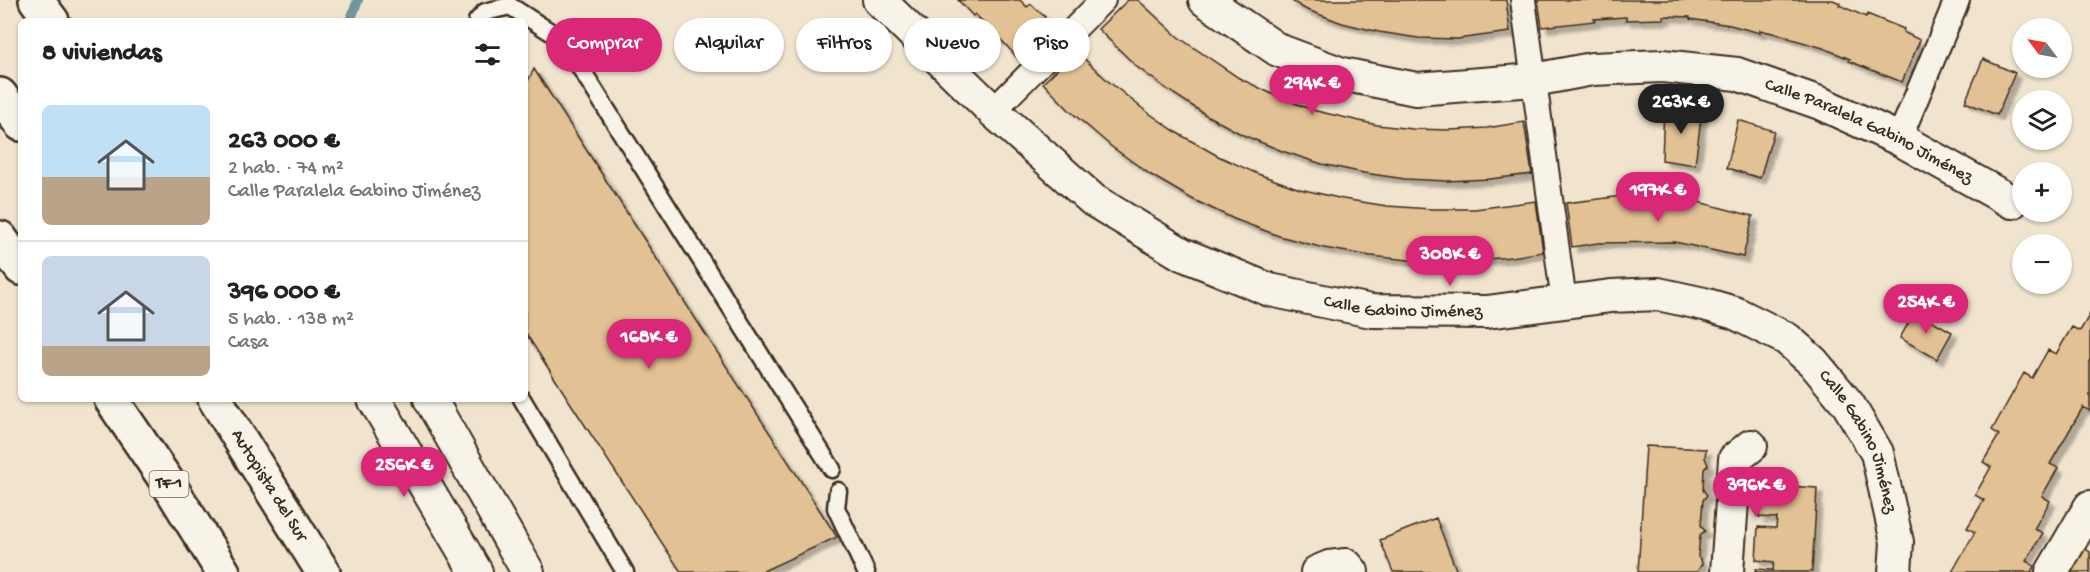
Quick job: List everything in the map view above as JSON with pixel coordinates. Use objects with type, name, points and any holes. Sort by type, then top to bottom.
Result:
[{"type":"main road","points":[[36,0],[50,18]]},
{"type":"main road","points":[[0,94],[18,120]]},
{"type":"main road","points":[[0,238],[18,264]]},
{"type":"main road","name":"TF-1","points":[[113,402],[166,480],[223,572]]},
{"type":"main road","name":"Autopista del Sur","points":[[217,402],[323,572]]},
{"type":"street","name":"Calle Gabino Jiménez","points":[[879,0],[993,111],[1093,200],[1182,254],[1270,290],[1371,311],[1487,312],[1611,296],[1658,294],[1735,313],[1787,339],[1813,362],[1848,404],[1877,453],[1897,542],[1895,572]]},
{"type":"street","points":[[993,111],[1103,0]]},
{"type":"street","name":"Calle Paralela Gabino Jiménez","points":[[1205,0],[1278,50],[1342,74],[1416,89],[1534,80],[1592,69],[1662,66],[1737,74],[1820,103],[1899,139],[2012,202]]},
{"type":"street","points":[[1523,0],[1564,303]]},
{"type":"street","points":[[1899,139],[1956,0]]},
{"type":"street","points":[[376,402],[476,572]]},
{"type":"street","points":[[432,402],[528,572]]},
{"type":"street","points":[[1727,572],[1735,459],[1751,446]]},
{"type":"street","points":[[2052,572],[2090,507]]},
{"type":"lane","points":[[480,18],[485,12],[510,6],[563,40],[832,469]]},
{"type":"lane","points":[[524,402],[625,572]]},
{"type":"lane","points":[[838,491],[836,508],[866,572]]},
{"type":"building","points":[[958,0],[1020,0],[1027,7],[1031,4],[1045,17],[1013,18],[1013,53],[1001,40],[1001,18],[979,18],[975,14],[973,16]]},
{"type":"building","points":[[1128,0],[1138,0],[1178,37],[1239,78],[1312,110],[1377,125],[1413,129],[1487,128],[1524,122],[1532,174],[1447,181],[1405,179],[1322,164],[1243,135],[1206,115],[1171,92],[1137,67],[1098,29]]},
{"type":"building","points":[[1290,0],[1506,0],[1510,32],[1457,39],[1418,38],[1342,23],[1305,9]]},
{"type":"building","points":[[1538,0],[1833,0],[1866,17],[1867,14],[1904,29],[1903,32],[1920,40],[1902,82],[1823,48],[1789,37],[1690,19],[1690,17],[1594,19],[1595,21],[1542,27]]},
{"type":"building","points":[[1983,59],[2012,72],[2013,78],[1997,115],[1965,102]]},
{"type":"building","points":[[1090,64],[1143,109],[1179,134],[1218,156],[1300,189],[1387,206],[1431,209],[1475,209],[1536,201],[1543,252],[1465,261],[1418,261],[1324,248],[1279,236],[1234,219],[1192,199],[1151,175],[1112,147],[1070,111],[1043,83],[1054,72],[1090,72]]},
{"type":"building","points":[[534,69],[837,537],[761,572],[681,572],[528,337],[528,81]]},
{"type":"building","points":[[1664,106],[1702,111],[1695,165],[1662,160]]},
{"type":"building","points":[[1738,120],[1774,131],[1760,178],[1727,168]]},
{"type":"building","points":[[1623,196],[1683,198],[1753,216],[1743,257],[1675,242],[1598,243],[1572,247],[1566,203]]},
{"type":"building","points":[[1915,311],[1952,332],[1937,359],[1900,338]]},
{"type":"building","points":[[2090,314],[2090,411],[2083,407],[2050,464],[2058,468],[2042,496],[2050,501],[2034,529],[2043,533],[2026,561],[2034,566],[2031,572],[1952,572],[1975,532],[1967,528],[1984,500],[1975,495],[1991,467],[1983,462],[1999,435],[1992,430],[2024,373],[2032,378],[2048,350],[2056,354],[2072,327],[2080,331]]},
{"type":"building","points":[[1646,446],[1706,449],[1705,458],[1708,465],[1704,469],[1703,490],[1707,495],[1703,500],[1701,525],[1705,531],[1700,535],[1698,557],[1702,564],[1697,572],[1638,572]]},
{"type":"building","points":[[1760,484],[1817,488],[1812,572],[1755,572],[1756,569],[1773,570],[1774,562],[1756,560],[1758,527],[1776,528],[1777,518],[1759,517]]},
{"type":"building","points":[[1436,518],[1457,572],[1393,572],[1380,540]]},
{"type":"building","points":[[2084,548],[2090,552],[2090,572],[2069,572]]},
{"type":"waterway","points":[[351,18],[358,0]]}]
